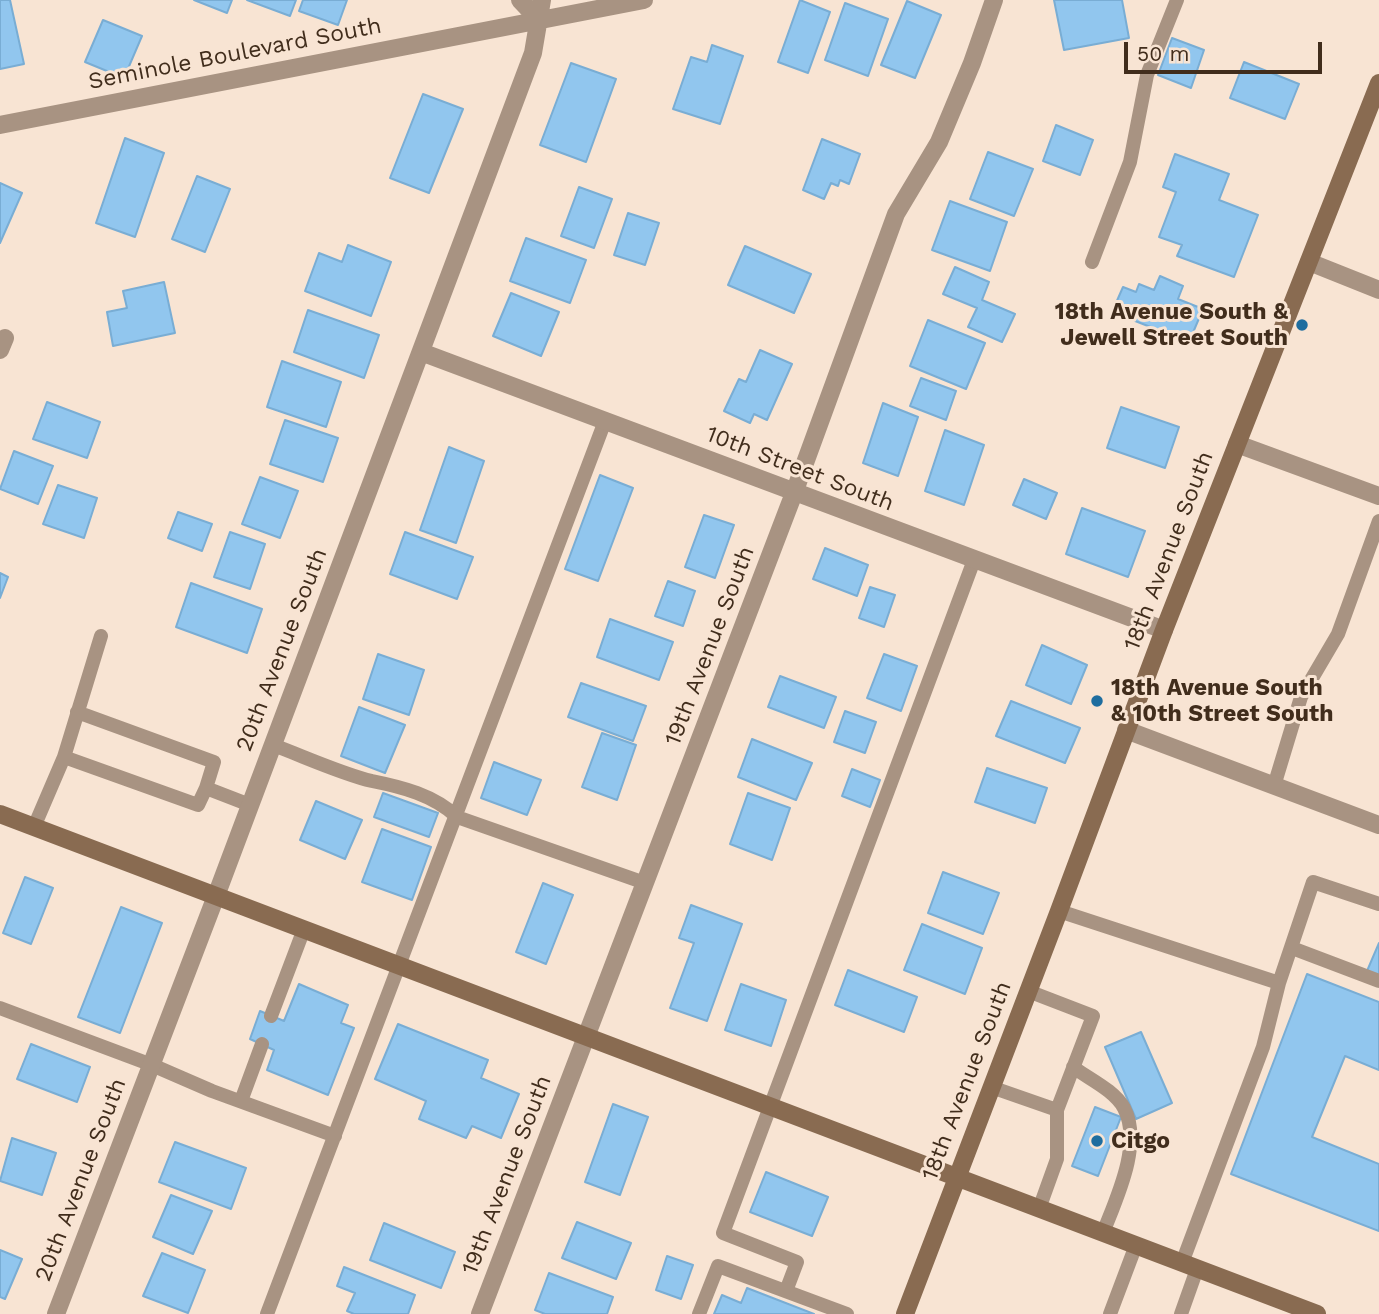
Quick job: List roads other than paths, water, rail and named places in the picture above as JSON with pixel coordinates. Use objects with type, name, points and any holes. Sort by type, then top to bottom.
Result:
[{"type":"main road","name":"18th Avenue South","points":[[908,1313],[956,1178],[1164,630],[1379,83]]},
{"type":"main road","points":[[0,814],[1317,1314]]},
{"type":"street","points":[[520,0],[538,19]]},
{"type":"street","name":"20th Avenue South","points":[[56,1314],[533,53],[542,0]]},
{"type":"street","name":"Seminole Boulevard South","points":[[0,125],[644,0]]},
{"type":"street","name":"19th Avenue South","points":[[480,1314],[794,493],[896,214],[939,142],[994,0]]},
{"type":"street","points":[[1309,262],[1379,290]]},
{"type":"street","name":"10th Street South","points":[[421,352],[1164,630]]},
{"type":"street","points":[[1237,444],[1379,496]]},
{"type":"street","points":[[1126,730],[1379,825]]},
{"type":"lane","points":[[1092,262],[1130,162],[1147,75],[1177,0]]},
{"type":"lane","points":[[267,1314],[605,421]]},
{"type":"lane","points":[[1274,786],[1301,697],[1338,634],[1379,521]]},
{"type":"lane","points":[[786,1291],[797,1262],[723,1233],[974,560]]},
{"type":"lane","points":[[34,827],[64,757],[101,636]]},
{"type":"lane","points":[[64,757],[198,805],[214,762],[77,712]]},
{"type":"lane","points":[[273,746],[433,799],[457,817],[645,883]]},
{"type":"lane","points":[[206,788],[250,805]]},
{"type":"lane","points":[[1181,1314],[1189,1266],[1263,1047],[1279,983],[1313,882],[1379,904]]},
{"type":"lane","points":[[1059,911],[1279,983]]},
{"type":"lane","points":[[271,1016],[304,929]]},
{"type":"lane","points":[[1292,948],[1379,981]]},
{"type":"lane","points":[[1028,991],[1093,1016],[1057,1110],[1056,1158],[1039,1209]]},
{"type":"lane","points":[[0,1008],[335,1136]]},
{"type":"lane","points":[[241,1101],[262,1044]]},
{"type":"lane","points":[[1073,1067],[1114,1096],[1124,1109],[1130,1137],[1126,1171],[1103,1233]]},
{"type":"lane","points":[[991,1087],[1057,1110]]},
{"type":"lane","points":[[1110,1314],[1136,1245]]},
{"type":"lane","points":[[699,1314],[719,1266],[847,1314]]},
{"type":"place","name":"18th Avenue South & Jewell Street South","points":[[1302,325]]},
{"type":"place","name":"18th Avenue South & 10th Street South","points":[[1097,701]]},
{"type":"place","name":"Citgo","points":[[1097,1141]]}]
